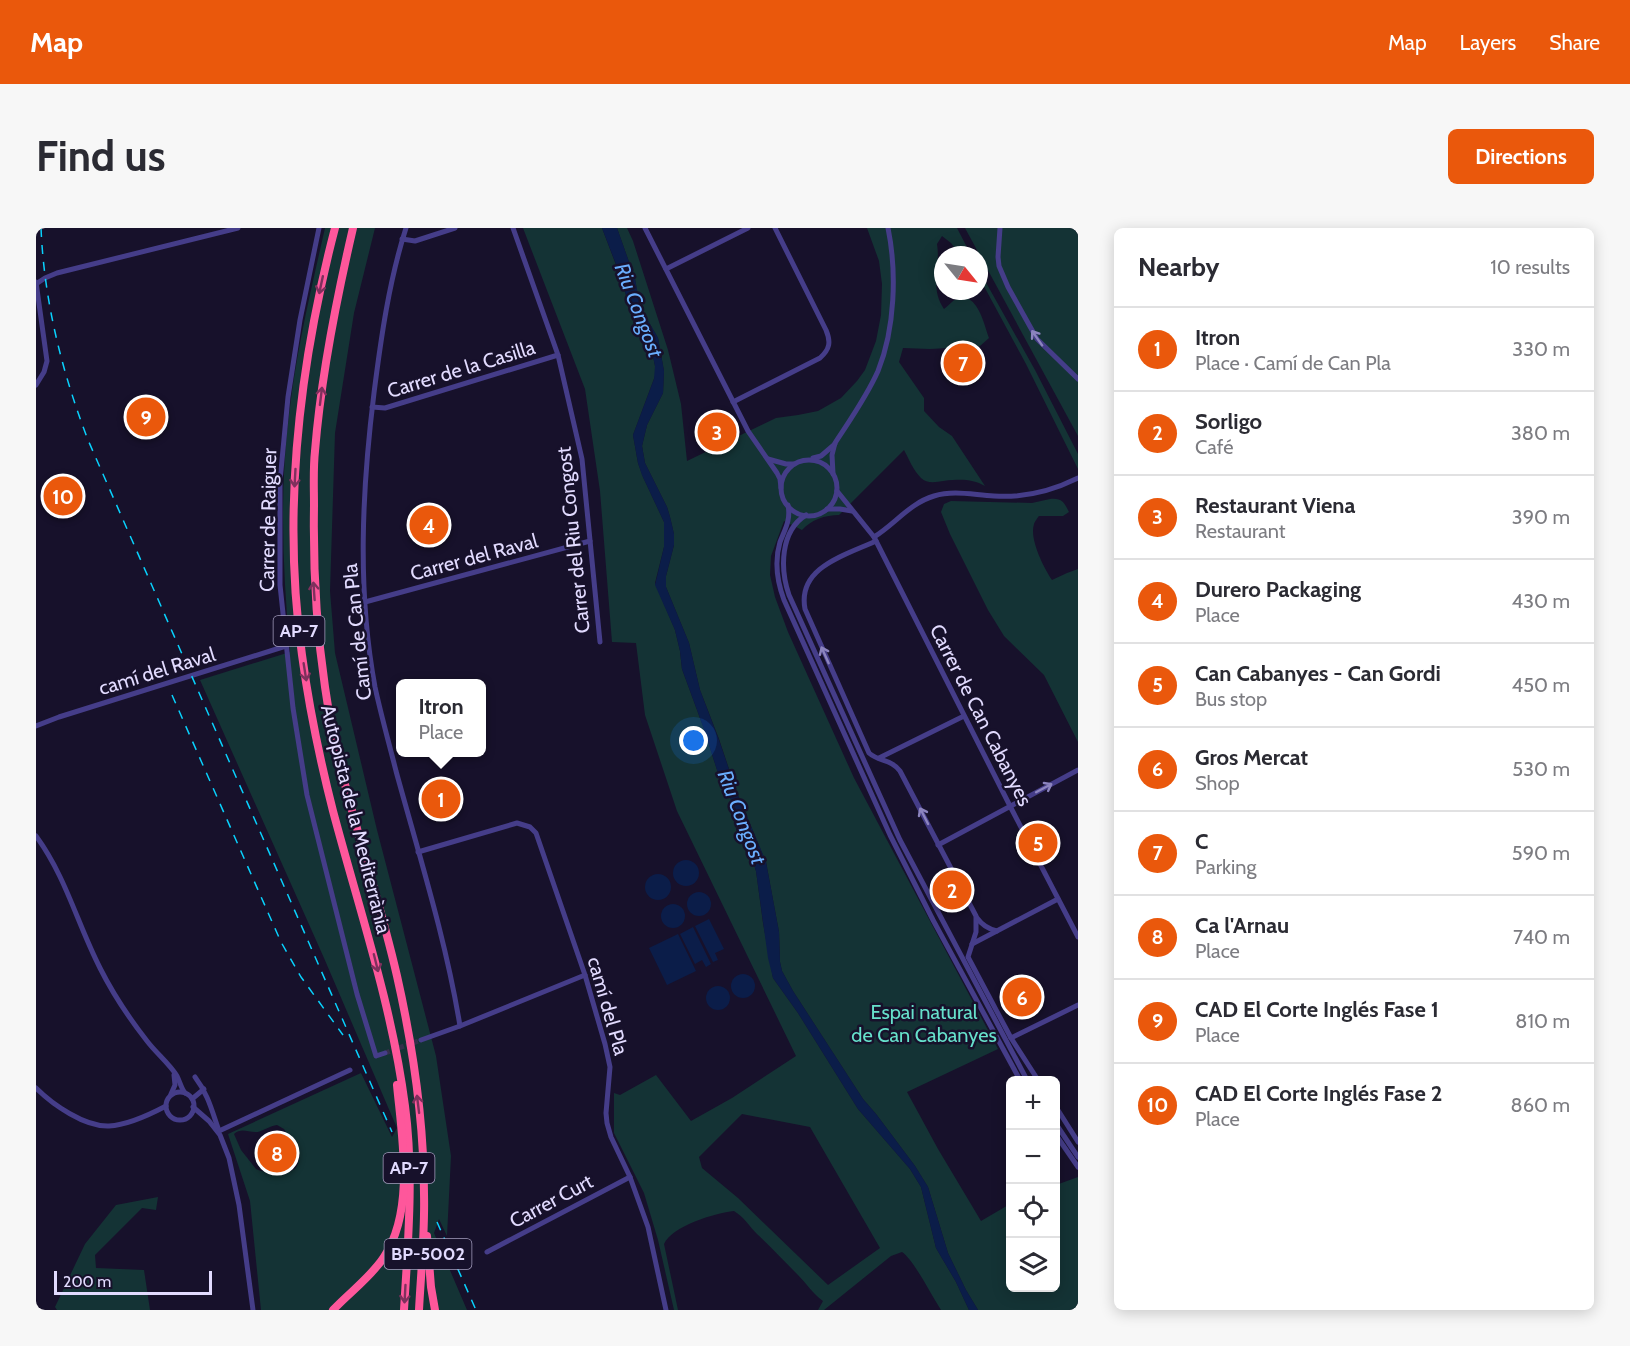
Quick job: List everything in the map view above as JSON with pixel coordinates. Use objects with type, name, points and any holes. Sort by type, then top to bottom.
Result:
[{"type":"highway","name":"Autopista de la Mediterrània","points":[[335,228],[317,305],[304,378],[294,488],[294,569],[301,651],[315,732],[334,813],[372,947],[391,1027],[405,1105],[408,1146],[408,1229],[404,1310]]},
{"type":"highway","name":"Autopista de la Mediterrània","points":[[353,228],[323,381],[314,452],[313,563],[317,628],[325,690],[344,784],[397,975],[419,1109],[424,1162],[419,1310]]},
{"type":"highway","points":[[333,1310],[383,1258],[393,1240],[399,1220],[403,1146],[391,1027]]},
{"type":"highway","name":"BP-5002","points":[[424,1198],[435,1310]]},
{"type":"street","points":[[36,385],[44,372],[47,361],[36,282],[57,273],[238,228]]},
{"type":"street","name":"Carrer de Raiguer","points":[[319,228],[300,320],[288,397],[280,481],[280,585],[293,708],[307,795],[357,994],[376,1056],[385,1053]]},
{"type":"street","name":"Camí de Can Pla","points":[[406,228],[384,323],[372,407],[364,486],[363,577],[369,651],[375,689],[448,964],[460,1026]]},
{"type":"street","points":[[402,239],[415,241],[456,228]]},
{"type":"street","name":"Carrer del Riu Congost","points":[[513,228],[558,355],[582,459],[600,642]]},
{"type":"street","points":[[645,228],[733,402],[780,479],[782,488]]},
{"type":"street","points":[[666,269],[748,228]]},
{"type":"street","points":[[733,402],[819,358],[830,345],[826,330],[775,228]]},
{"type":"street","points":[[833,474],[832,455],[836,443],[878,371],[889,339],[892,284],[891,242],[888,228]]},
{"type":"street","points":[[1000,228],[999,266],[1008,287],[1036,339],[1078,379]]},
{"type":"street","name":"Carrer de la Casilla","points":[[372,407],[385,408],[558,355]]},
{"type":"street","points":[[767,459],[795,464],[821,456],[836,443]]},
{"type":"street","points":[[808,460],[823,463],[836,479],[835,498],[827,509]]},
{"type":"street","points":[[795,464],[785,474],[782,488],[782,494],[788,505],[789,517],[780,544],[777,565],[778,583],[784,600],[890,835],[1018,1076]]},
{"type":"street","points":[[997,931],[981,924],[976,916],[895,764],[869,753],[805,609],[804,592],[810,578],[821,567],[875,539],[913,506],[933,496],[953,493],[992,496],[1023,495],[1056,488],[1078,478]]},
{"type":"street","name":"Carrer de Can Cabanyes","points":[[837,491],[875,539],[1078,937]]},
{"type":"street","points":[[788,505],[806,515],[814,515],[827,509],[852,511]]},
{"type":"street","points":[[806,515],[793,528],[785,552],[783,570],[789,596],[900,840],[1025,1076]]},
{"type":"street","name":"Carrer del Raval","points":[[365,602],[590,541]]},
{"type":"street","name":"camí del Raval","points":[[36,726],[286,646]]},
{"type":"street","points":[[879,758],[964,716]]},
{"type":"street","points":[[938,845],[1078,770]]},
{"type":"street","name":"camí del Pla","points":[[418,852],[517,823],[530,827],[536,832],[585,975],[608,1055],[610,1077],[606,1113],[609,1130],[630,1177],[648,1227],[666,1310]]},
{"type":"street","points":[[36,836],[61,877],[88,943],[113,993],[148,1043],[177,1076],[185,1093],[192,1099],[194,1107],[218,1131]]},
{"type":"street","points":[[971,945],[1058,899]]},
{"type":"street","points":[[976,916],[976,932],[968,957],[1011,1038],[1035,1076]]},
{"type":"street","points":[[421,1040],[585,975]]},
{"type":"street","points":[[1011,1038],[1078,1005]]},
{"type":"street","points":[[169,1115],[166,1106],[175,1085],[172,1070]]},
{"type":"street","points":[[218,1131],[350,1070]]},
{"type":"street","points":[[195,1077],[204,1089],[229,1158],[236,1187],[253,1310]]},
{"type":"street","points":[[36,1088],[45,1098],[63,1109],[97,1125],[124,1124],[166,1106]]},
{"type":"street","points":[[192,1099],[204,1089]]},
{"type":"street","points":[[169,1098],[176,1093],[185,1093]]},
{"type":"street","points":[[186,1118],[194,1107]]},
{"type":"street","points":[[150,1114],[164,1112],[177,1119],[197,1117],[218,1131]]},
{"type":"street","points":[[1060,1113],[1078,1142]]},
{"type":"street","points":[[1060,1130],[1078,1157]]},
{"type":"street","points":[[1060,1141],[1078,1167]]},
{"type":"street","name":"Carrer Curt","points":[[487,1252],[630,1177]]},
{"type":"green space","points":[[325,228],[375,228],[354,313],[335,433],[330,591],[335,653],[377,830],[436,1056],[451,1156],[447,1236],[439,1219],[434,1233],[467,1310],[261,1310],[250,1201],[228,1134],[361,1073],[392,1137],[397,1128],[200,680],[290,652],[283,534],[286,445],[292,391],[304,321]],"holes":[[[277,1125],[284,1129],[300,1155],[295,1169],[284,1174],[256,1169],[241,1150],[234,1134],[242,1131],[258,1132]]]},
{"type":"green space","points":[[523,228],[602,228],[629,306],[649,337],[655,376],[633,435],[638,463],[664,522],[664,547],[655,583],[675,630],[682,669],[718,773],[738,814],[756,871],[773,978],[798,1013],[858,1109],[910,1169],[921,1187],[936,1248],[969,1310],[941,1310],[917,1270],[902,1252],[891,1256],[824,1310],[818,1310],[823,1301],[734,1211],[716,1214],[685,1226],[669,1237],[664,1244],[678,1310],[674,1310],[658,1240],[644,1193],[614,1133],[614,1093],[620,1095],[656,1075],[691,1121],[732,1098],[796,1056],[677,811],[645,715],[636,643],[612,642],[600,491],[585,389]],"holes":[[[742,1114],[810,1127],[880,1248],[828,1285],[738,1198],[702,1168],[699,1157]]]},
{"type":"green space","name":"Espai natural de Can Cabanyes","points":[[617,228],[627,228],[633,241],[668,350],[681,404],[687,461],[776,418],[818,411],[841,398],[857,381],[865,370],[876,341],[881,315],[882,284],[879,261],[867,228],[957,228],[966,246],[953,246],[942,236],[937,246],[934,246],[934,300],[940,300],[944,309],[954,300],[970,300],[982,317],[989,338],[980,346],[959,351],[948,348],[903,348],[899,362],[924,398],[924,411],[939,427],[952,436],[985,486],[965,480],[932,482],[924,480],[916,472],[904,450],[839,515],[819,519],[802,530],[784,521],[771,556],[770,575],[775,597],[788,632],[854,778],[998,1049],[907,1092],[981,1221],[1006,1206],[1006,1292],[1060,1292],[1060,1184],[1078,1177],[1078,1310],[978,1310],[948,1253],[928,1187],[915,1166],[863,1099],[782,971],[779,932],[766,862],[737,793],[700,690],[689,643],[666,587],[674,534],[667,507],[645,463],[642,446],[647,425],[663,393],[664,371],[658,338],[640,307],[635,279]]},
{"type":"green space","points":[[965,228],[1078,228],[1078,436],[988,270],[988,246],[975,246]]},
{"type":"green space","points":[[988,286],[1078,454],[1078,469],[988,294]]},
{"type":"green space","points":[[1050,499],[1062,501],[1069,512],[1063,516],[1039,516],[1033,530],[1035,545],[1041,561],[1052,580],[1078,569],[1078,742],[1044,675],[1004,636],[988,610],[941,512],[944,504],[951,501],[1032,503]]},
{"type":"green space","points":[[158,1197],[156,1210],[142,1208],[95,1255],[96,1268],[144,1270],[150,1310],[57,1310],[55,1307],[85,1244],[116,1205]]},
{"type":"water","name":"Riu Congost","points":[[602,228],[617,228],[635,279],[640,307],[658,338],[664,371],[663,393],[647,425],[642,446],[645,463],[667,507],[674,534],[666,587],[689,643],[700,690],[737,793],[766,862],[779,932],[782,971],[863,1099],[915,1166],[928,1187],[948,1253],[978,1310],[969,1310],[936,1248],[921,1187],[910,1169],[858,1109],[798,1013],[773,978],[756,871],[738,814],[718,773],[682,669],[675,630],[655,585],[664,547],[664,522],[642,475],[633,435],[654,379],[655,366],[649,337],[629,306],[621,277]]},
{"type":"water","points":[[686,860],[696,863],[699,873],[696,883],[686,886],[676,883],[673,873],[676,863]]},
{"type":"water","points":[[658,874],[667,878],[671,887],[667,896],[658,900],[649,896],[645,887],[649,878]]},
{"type":"water","points":[[699,892],[708,895],[711,904],[708,913],[699,916],[690,913],[687,904],[690,895]]},
{"type":"water","points":[[673,904],[682,907],[685,916],[682,925],[673,928],[664,925],[661,916],[664,907]]},
{"type":"water","points":[[709,919],[724,949],[715,953],[718,960],[713,962],[695,926]]},
{"type":"water","points":[[693,927],[711,964],[706,967],[702,960],[695,964],[680,934]]},
{"type":"water","points":[[678,934],[696,971],[667,985],[649,948]]},
{"type":"water","points":[[743,974],[752,977],[755,986],[752,995],[743,998],[734,995],[731,986],[734,977]]},
{"type":"water","points":[[718,986],[727,989],[730,998],[727,1007],[718,1010],[709,1007],[706,998],[709,989]]},
{"type":"tunnel","points":[[385,1053],[421,1040]]},
{"type":"railway","points":[[41,228],[50,309],[62,362],[88,440],[392,1132]]},
{"type":"railway","points":[[172,695],[281,942],[301,977],[343,1035]]},
{"type":"railway","points":[[437,1222],[476,1310]]},
{"type":"place","name":"C","points":[[963,363]]},
{"type":"place","name":"CAD El Corte Inglés Fase 1","points":[[146,417]]},
{"type":"place","name":"Restaurant Viena","points":[[717,432]]},
{"type":"place","name":"CAD El Corte Inglés Fase 2","points":[[63,496]]},
{"type":"place","name":"Durero Packaging","points":[[429,525]]},
{"type":"place","name":"Itron","points":[[441,799]]},
{"type":"place","name":"Can Cabanyes - Can Gordi","points":[[1038,843]]},
{"type":"place","name":"Sorligo","points":[[952,890]]},
{"type":"place","name":"Gros Mercat","points":[[1022,997]]},
{"type":"place","name":"Ca l'Arnau","points":[[277,1153]]}]
